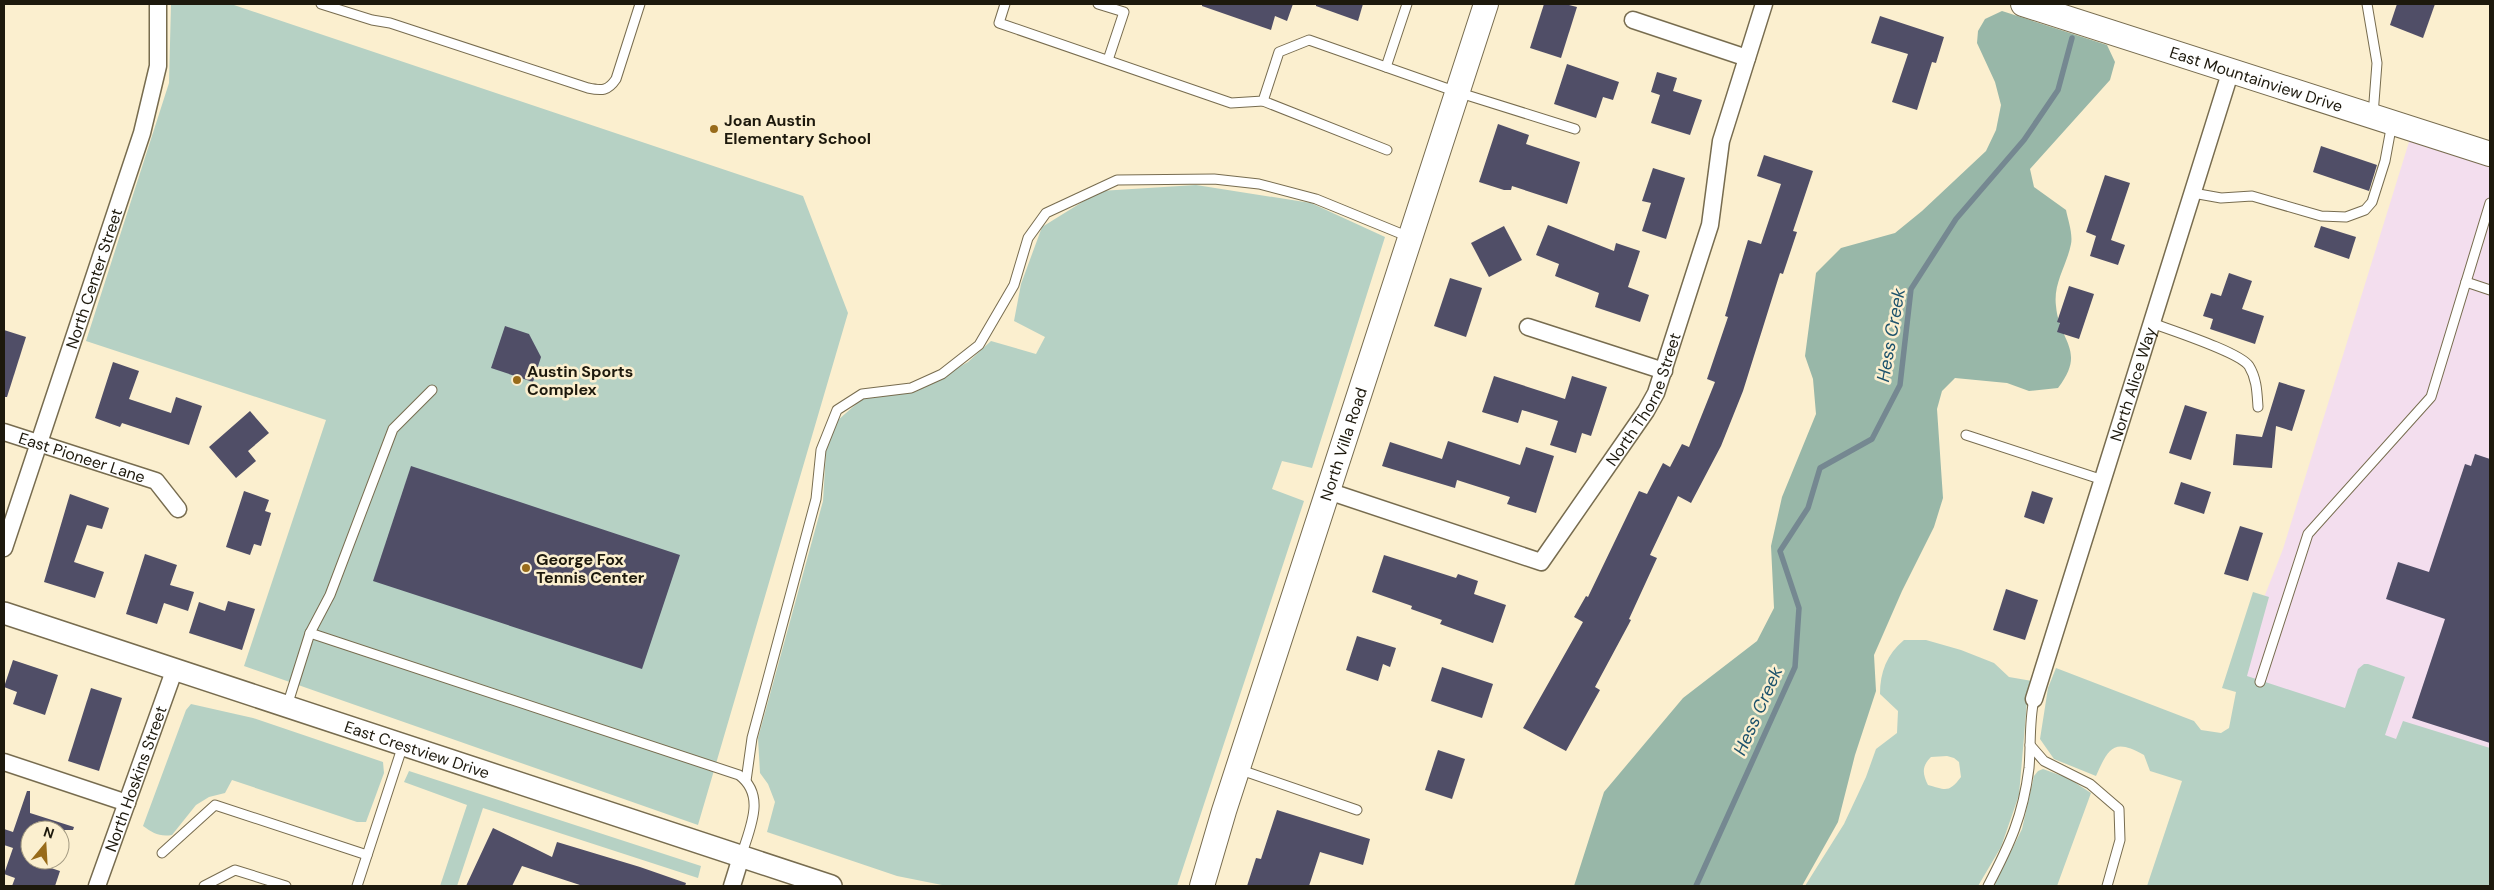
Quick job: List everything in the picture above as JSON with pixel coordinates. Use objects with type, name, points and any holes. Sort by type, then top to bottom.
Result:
[{"type":"main road","name":"North Villa Road","points":[[1202,886],[1238,769],[1486,4]]},
{"type":"main road","name":"East Mountainview Drive","points":[[2023,4],[2490,154]]},
{"type":"street","name":"North Center Street","points":[[4,548],[144,125],[158,66],[158,4]]},
{"type":"street","name":"North Thorne Street","points":[[1328,491],[1541,562],[1646,411],[1664,371],[1710,225],[1721,141],[1764,4]]},
{"type":"street","points":[[1633,20],[1747,58]]},
{"type":"street","name":"North Alice Way","points":[[2034,699],[2231,70]]},
{"type":"street","points":[[1528,327],[1664,371]]},
{"type":"street","name":"East Pioneer Lane","points":[[4,432],[156,481],[178,509]]},
{"type":"street","name":"East Crestview Drive","points":[[4,613],[174,671],[287,706],[831,886]]},
{"type":"street","name":"North Hoskins Street","points":[[97,886],[174,671]]},
{"type":"street","points":[[4,762],[127,803]]},
{"type":"street","points":[[732,886],[741,857]]},
{"type":"lane","points":[[321,4],[372,20],[390,23],[602,91],[611,87],[616,79],[640,4]]},
{"type":"lane","points":[[1005,4],[998,23],[1231,103],[1263,101],[1387,150]]},
{"type":"lane","points":[[1098,4],[1124,12],[1108,60]]},
{"type":"lane","points":[[1386,67],[1407,4]]},
{"type":"lane","points":[[2193,193],[2221,198],[2252,196],[2321,216],[2346,217],[2365,210],[2372,202],[2385,161],[2377,63],[2367,4]]},
{"type":"lane","points":[[1263,101],[1279,52],[1309,40],[1457,92],[1575,129]]},
{"type":"lane","points":[[746,781],[752,738],[816,499],[821,450],[837,410],[862,394],[911,388],[942,374],[980,345],[1014,285],[1028,238],[1046,213],[1117,180],[1214,179],[1259,184],[1316,199],[1410,237]]},
{"type":"lane","points":[[2260,682],[2308,534],[2431,397],[2490,203]]},
{"type":"lane","points":[[2466,282],[2490,290]]},
{"type":"lane","points":[[2152,324],[2226,351],[2248,364],[2256,382],[2258,408]]},
{"type":"lane","points":[[287,706],[310,633],[330,595],[393,429],[432,390]]},
{"type":"lane","points":[[1966,435],[2103,480]]},
{"type":"lane","points":[[310,633],[738,775],[752,788],[755,806],[741,857]]},
{"type":"lane","points":[[1988,886],[2015,834],[2024,799],[2034,699]]},
{"type":"lane","points":[[357,886],[403,745]]},
{"type":"lane","points":[[2030,745],[2044,761],[2090,784],[2119,809],[2120,840],[2107,886]]},
{"type":"lane","points":[[1238,769],[1357,810]]},
{"type":"lane","points":[[162,853],[215,805],[367,855]]},
{"type":"lane","points":[[204,886],[235,870],[286,886]]},
{"type":"shaded area","points":[[2413,129],[2490,154],[2490,770],[2229,687],[2283,549]]},
{"type":"green space","name":"Austin Sports Complex","points":[[171,4],[231,4],[803,196],[848,313],[698,825],[244,666],[326,420],[86,341],[169,83]]},
{"type":"green space","points":[[2002,11],[2107,45],[2115,62],[2110,80],[2030,169],[2034,187],[2066,210],[2071,231],[2071,244],[2058,282],[2056,298],[2058,318],[2071,355],[2066,375],[2058,388],[2029,391],[2007,383],[1955,378],[1942,391],[1937,409],[1943,498],[1934,527],[1902,591],[1874,655],[1876,691],[1855,755],[1838,822],[1802,886],[1574,886],[1604,792],[1683,698],[1757,641],[1774,608],[1771,546],[1782,497],[1816,414],[1813,379],[1805,356],[1816,273],[1841,248],[1895,233],[1922,211],[1986,151],[1996,130],[2001,105],[1995,82],[1977,43],[1978,31],[1985,19]]},
{"type":"green space","points":[[1196,185],[1311,203],[1385,237],[1312,468],[1282,461],[1272,489],[1304,501],[1177,886],[947,886],[897,876],[767,832],[775,802],[768,784],[760,773],[758,738],[823,501],[826,451],[838,420],[862,399],[915,392],[968,362],[991,341],[1036,354],[1045,337],[1014,321],[1021,284],[1042,227],[1100,191]]},
{"type":"green space","points":[[2253,592],[2269,597],[2247,676],[2345,708],[2358,669],[2364,664],[2368,664],[2405,677],[2385,735],[2396,739],[2403,721],[2490,748],[2490,886],[2147,886],[2182,781],[2150,771],[2144,755],[2125,747],[2118,747],[2108,753],[2096,776],[2054,759],[2040,739],[2048,688],[2056,668],[2194,721],[2201,730],[2221,733],[2229,728],[2236,692],[2222,688]]},
{"type":"green space","points":[[1904,640],[1926,640],[1961,650],[1994,663],[2009,677],[2032,681],[2027,702],[2019,795],[2001,847],[1978,886],[1805,886],[1844,824],[1866,777],[1876,749],[1897,733],[1898,711],[1880,694],[1883,671],[1889,657]],"holes":[[[1947,756],[1959,762],[1961,777],[1957,782],[1947,789],[1928,785],[1924,770],[1926,763],[1931,757]]]},
{"type":"green space","points":[[191,704],[253,718],[383,762],[384,773],[366,822],[357,822],[232,780],[225,793],[209,797],[196,805],[172,835],[160,835],[143,826],[186,710]]},
{"type":"green space","points":[[2043,769],[2068,778],[2091,793],[2057,886],[1994,886],[2022,829],[2034,776]]},
{"type":"green space","points":[[409,771],[701,866],[698,878],[483,808],[457,886],[440,886],[467,805],[404,782]]},
{"type":"building","points":[[1202,4],[1293,4],[1287,21],[1275,16],[1271,30],[1202,6]]},
{"type":"building","points":[[1316,4],[1363,4],[1358,21],[1316,6]]},
{"type":"building","points":[[1544,4],[1565,4],[1577,7],[1561,58],[1530,48]]},
{"type":"building","points":[[2397,4],[2435,4],[2423,38],[2390,25]]},
{"type":"building","points":[[1880,16],[1944,37],[1936,63],[1932,62],[1917,110],[1892,102],[1908,54],[1871,43]]},
{"type":"building","points":[[1567,64],[1619,82],[1613,100],[1603,97],[1596,118],[1554,104]]},
{"type":"building","points":[[1657,72],[1677,78],[1673,91],[1702,100],[1690,135],[1651,123],[1660,95],[1651,92]]},
{"type":"building","points":[[1498,124],[1529,135],[1526,144],[1580,162],[1567,204],[1512,186],[1511,190],[1504,190],[1479,182]]},
{"type":"building","points":[[2321,146],[2377,165],[2369,191],[2313,172]]},
{"type":"building","points":[[1764,155],[1813,171],[1793,231],[1797,232],[1783,274],[1780,273],[1743,391],[1721,446],[1691,503],[1678,496],[1650,555],[1657,558],[1629,619],[1631,620],[1595,687],[1600,690],[1566,751],[1523,728],[1583,622],[1574,617],[1586,596],[1588,597],[1639,491],[1647,494],[1663,463],[1670,467],[1682,444],[1689,447],[1715,382],[1707,379],[1728,317],[1725,316],[1748,240],[1761,244],[1781,184],[1757,176]]},
{"type":"building","points":[[1653,168],[1685,178],[1666,239],[1642,231],[1651,203],[1642,201]]},
{"type":"building","points":[[2105,175],[2130,183],[2111,240],[2125,245],[2118,265],[2090,256],[2096,236],[2086,232]]},
{"type":"building","points":[[1548,225],[1614,251],[1616,243],[1640,251],[1628,287],[1649,295],[1640,322],[1595,307],[1599,293],[1555,276],[1559,264],[1536,255]]},
{"type":"building","points":[[1504,226],[1522,260],[1489,277],[1471,243]]},
{"type":"building","points":[[2321,226],[2356,237],[2349,259],[2314,247]]},
{"type":"building","points":[[2229,273],[2252,281],[2242,309],[2264,316],[2255,344],[2210,329],[2213,319],[2203,316],[2211,293],[2221,296]]},
{"type":"building","points":[[1450,278],[1482,288],[1466,337],[1434,326]]},
{"type":"building","points":[[2069,286],[2094,294],[2079,339],[2057,332],[2060,323],[2057,322]]},
{"type":"building","points":[[505,326],[529,334],[541,357],[533,382],[491,368]]},
{"type":"building","points":[[4,330],[26,337],[7,397],[4,397]]},
{"type":"building","points":[[113,362],[139,371],[129,399],[171,413],[176,397],[202,406],[189,445],[122,423],[120,427],[95,418]]},
{"type":"building","points":[[1494,376],[1565,399],[1572,376],[1607,387],[1591,436],[1582,433],[1576,453],[1550,445],[1558,421],[1522,410],[1518,423],[1482,412]]},
{"type":"building","points":[[2279,382],[2305,390],[2292,431],[2276,426],[2272,468],[2233,465],[2236,434],[2262,437]]},
{"type":"building","points":[[2185,405],[2207,412],[2191,460],[2169,453]]},
{"type":"building","points":[[250,411],[269,433],[248,451],[256,461],[236,478],[209,447]]},
{"type":"building","points":[[1448,441],[1520,465],[1526,447],[1554,456],[1536,513],[1507,504],[1510,497],[1457,480],[1455,488],[1382,466],[1390,442],[1442,459]]},
{"type":"building","points":[[2475,454],[2490,459],[2490,743],[2412,718],[2445,619],[2386,599],[2398,562],[2429,572],[2465,464],[2471,466]]},
{"type":"building","name":"George Fox Tennis Center","points":[[411,466],[680,555],[642,669],[373,581]]},
{"type":"building","points":[[2181,482],[2211,492],[2204,514],[2174,504]]},
{"type":"building","points":[[244,491],[269,500],[265,511],[271,513],[261,546],[254,544],[250,555],[226,547]]},
{"type":"building","points":[[2032,491],[2053,498],[2044,524],[2024,517]]},
{"type":"building","points":[[70,494],[109,508],[102,529],[87,525],[74,562],[104,572],[95,598],[44,582]]},
{"type":"building","points":[[2240,526],[2263,533],[2248,581],[2224,574]]},
{"type":"building","points":[[145,554],[177,565],[170,585],[194,592],[188,611],[164,603],[157,624],[126,614]]},
{"type":"building","points":[[1384,555],[1456,578],[1458,574],[1478,581],[1474,594],[1506,605],[1493,643],[1440,624],[1442,620],[1411,609],[1412,606],[1372,592]]},
{"type":"building","points":[[2006,589],[2038,600],[2025,640],[1993,630]]},
{"type":"building","points":[[228,601],[255,609],[242,650],[189,633],[199,602],[225,611]]},
{"type":"building","points":[[1357,636],[1396,648],[1390,667],[1383,664],[1378,681],[1346,670]]},
{"type":"building","points":[[13,660],[58,675],[45,715],[13,704],[17,692],[4,687]]},
{"type":"building","points":[[1442,667],[1493,684],[1482,718],[1431,701]]},
{"type":"building","points":[[91,688],[122,698],[99,771],[68,761]]},
{"type":"building","points":[[1438,750],[1465,759],[1452,799],[1425,790]]},
{"type":"building","points":[[27,791],[30,791],[30,813],[52,820],[20,820],[20,870],[60,871],[55,886],[12,886],[15,878],[4,874],[13,848],[4,845],[4,829],[13,832]]},
{"type":"building","points":[[1277,810],[1370,839],[1363,865],[1320,852],[1309,886],[1247,886],[1256,858],[1261,859]]},
{"type":"building","points":[[493,828],[552,857],[557,842],[686,883],[685,886],[583,886],[522,866],[512,886],[466,886]]},
{"type":"waterway","name":"Hess Creek","points":[[1696,886],[1795,667],[1799,608],[1780,551],[1808,508],[1820,468],[1872,439],[1900,385],[1911,289],[1956,219],[2024,140],[2058,90],[2072,38]]},
{"type":"place","name":"Joan Austin Elementary School","points":[[714,129]]},
{"type":"place","name":"Austin Sports Complex","points":[[517,380]]},
{"type":"place","name":"George Fox Tennis Center","points":[[526,568]]}]
